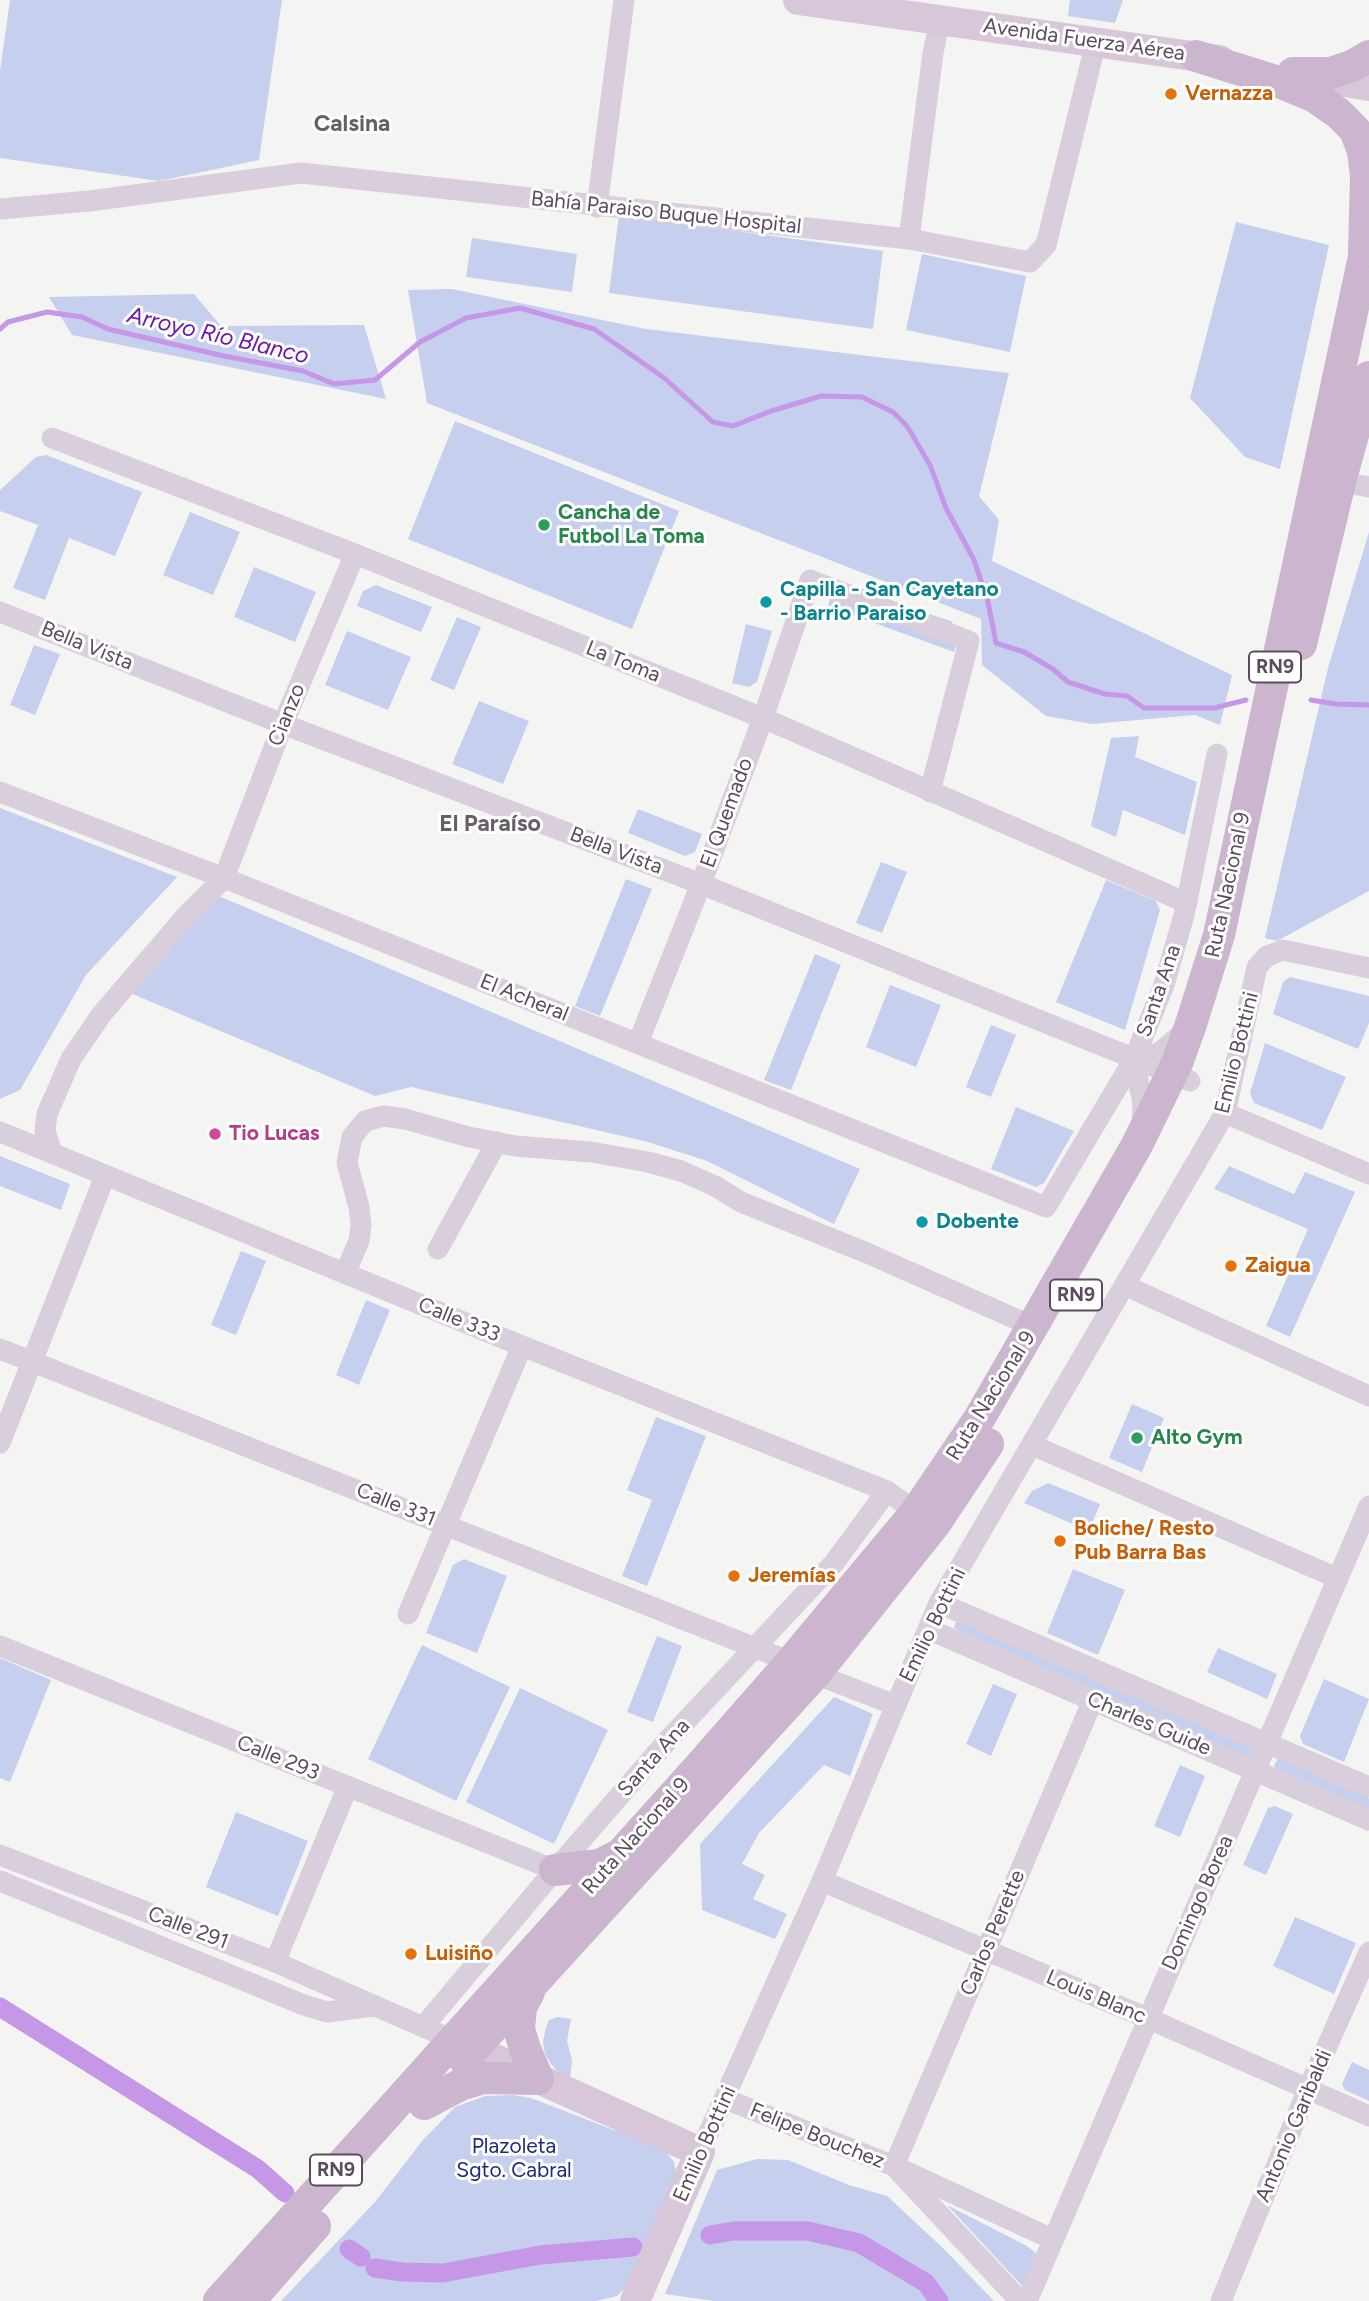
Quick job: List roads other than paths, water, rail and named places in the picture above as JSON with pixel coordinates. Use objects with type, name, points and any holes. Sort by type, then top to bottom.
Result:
[{"type":"main road","name":"Avenida Fuerza Aérea","points":[[798,0],[1196,56],[1369,86]]},
{"type":"main road","name":"Ruta Nacional 9","points":[[219,2301],[463,2045],[618,1856],[803,1668],[934,1525],[983,1451],[1094,1265],[1154,1155],[1181,1077],[1191,1024],[1224,910],[1367,245],[1366,176],[1363,151],[1355,130],[1338,113],[1315,97],[1279,82],[1196,56]]},
{"type":"main road","points":[[1293,73],[1331,73],[1369,57]]},
{"type":"main road","name":"Ruta Nacional 9","points":[[249,2301],[424,2104],[463,2045],[530,1990],[803,1668],[916,1513],[979,1419],[1142,1134],[1209,1032],[1242,920],[1293,680],[1362,486],[1369,377]]},
{"type":"main road","points":[[555,1870],[599,1865],[618,1856]]},
{"type":"main road","points":[[530,1990],[521,2007],[519,2029],[538,2079]]},
{"type":"main road","points":[[463,2045],[700,2152]]},
{"type":"main road","points":[[424,2104],[460,2085],[484,2078],[538,2079]]},
{"type":"main road","name":"Emilio Bottini","points":[[635,2301],[700,2152]]},
{"type":"street","points":[[597,207],[624,0]]},
{"type":"street","points":[[909,239],[933,53],[940,19]]},
{"type":"street","name":"Bahía Paraiso Buque Hospital","points":[[0,209],[89,201],[301,173],[909,239],[1030,262],[1046,245],[1096,41]]},
{"type":"street","name":"La Toma","points":[[52,438],[355,554],[762,718],[1186,903]]},
{"type":"street","name":"Cianzo","points":[[224,878],[283,724],[355,554]]},
{"type":"street","name":"El Quemado","points":[[638,1043],[701,884],[810,580],[969,641],[930,792]]},
{"type":"street","name":"Bella Vista","points":[[0,612],[701,884],[1181,1077]]},
{"type":"street","name":"Santa Ana","points":[[1046,1207],[1134,1059],[1164,985],[1186,903],[1217,754]]},
{"type":"street","name":"El Acheral","points":[[0,792],[224,878],[1046,1207]]},
{"type":"street","points":[[52,1153],[45,1131],[47,1115],[71,1059],[101,1016],[186,916],[224,878]]},
{"type":"street","name":"Emilio Bottini","points":[[700,2152],[821,1881],[939,1603],[1225,1113],[1257,967],[1267,956],[1283,950],[1369,968]]},
{"type":"street","points":[[1142,1134],[1143,1104],[1134,1059],[1159,1053],[1191,1024]]},
{"type":"street","points":[[1225,1113],[1369,1174]]},
{"type":"street","points":[[7,1135],[32,1128],[47,1115]]},
{"type":"street","points":[[345,1273],[359,1241],[361,1226],[359,1207],[347,1163],[352,1137],[365,1121],[384,1116],[405,1119],[469,1137],[648,1161],[681,1171],[715,1186],[741,1202],[867,1253],[1034,1327]]},
{"type":"street","name":"Calle 333","points":[[7,1135],[887,1492],[916,1513]]},
{"type":"street","points":[[438,1249],[497,1142]]},
{"type":"street","points":[[0,1443],[105,1175]]},
{"type":"street","points":[[1126,1286],[1369,1395]]},
{"type":"street","points":[[408,1614],[522,1346]]},
{"type":"street","name":"Calle 331","points":[[0,1349],[895,1705]]},
{"type":"street","points":[[1032,1445],[1337,1578]]},
{"type":"street","name":"Santa Ana","points":[[423,2027],[555,1870],[754,1647],[834,1563],[887,1492]]},
{"type":"street","name":"Domingo Borea","points":[[1027,2301],[1369,1506]]},
{"type":"street","name":"Charles Guide","points":[[939,1603],[1369,1787]]},
{"type":"street","name":"Charles Guide","points":[[928,1629],[1369,1820]]},
{"type":"street","name":"Calle 293","points":[[0,1646],[555,1870]]},
{"type":"street","name":"Carlos Perette","points":[[894,2166],[1093,1699]]},
{"type":"street","points":[[275,1962],[348,1786]]},
{"type":"street","name":"Calle 291","points":[[0,1855],[275,1962],[463,2045]]},
{"type":"street","name":"Calle 291","points":[[0,1881],[304,2005],[327,2012],[373,2006]]},
{"type":"street","name":"Louis Blanc","points":[[821,1881],[1147,2018],[1369,2116]]},
{"type":"street","name":"Antonio Garibaldi","points":[[1222,2301],[1308,2089],[1369,1952]]},
{"type":"street","name":"Felipe Bouchez","points":[[725,2099],[894,2166],[1020,2301]]},
{"type":"street","points":[[894,2166],[1052,2239]]},
{"type":"waterway","name":"Arroyo Río Blanco","points":[[0,329],[8,322],[47,312],[82,317],[108,329],[303,371],[334,384],[375,380],[420,342],[466,318],[520,308],[594,329],[663,377],[713,422],[733,426],[821,396],[862,397],[893,412],[907,426],[930,465],[946,508],[974,560],[988,602],[996,643],[1024,652],[1053,669],[1068,682],[1105,694],[1127,696],[1144,708],[1214,708],[1246,700]]},
{"type":"waterway","name":"Arroyo Río Blanco","points":[[1311,700],[1369,705]]},
{"type":"waterway","points":[[0,2007],[258,2169],[285,2193]]},
{"type":"waterway","points":[[710,2235],[733,2231],[808,2231],[859,2243],[926,2283],[939,2301]]},
{"type":"waterway","points":[[375,2268],[443,2273],[540,2255],[633,2247]]},
{"type":"waterway","points":[[349,2249],[361,2257]]},
{"type":"place","name":"Vernazza","points":[[1171,94]]},
{"type":"place","name":"Cancha de Futbol La Toma","points":[[544,525]]},
{"type":"place","name":"Capilla - San Cayetano - Barrio Paraiso","points":[[766,602]]},
{"type":"place","name":"Tio Lucas","points":[[215,1134]]},
{"type":"place","name":"Dobente","points":[[922,1222]]},
{"type":"place","name":"Zaigua","points":[[1231,1266]]},
{"type":"place","name":"Alto Gym","points":[[1137,1438]]},
{"type":"place","name":"Boliche/ Resto Pub Barra Bas","points":[[1060,1541]]},
{"type":"place","name":"Jeremías","points":[[734,1576]]},
{"type":"place","name":"Luisiño","points":[[411,1954]]},
{"type":"district","name":"Calsina","points":[[352,124]]},
{"type":"district","name":"El Paraíso","points":[[490,824]]},
{"type":"park label","name":"Plazoleta Sgto. Cabral","points":[[514,2159]]}]
